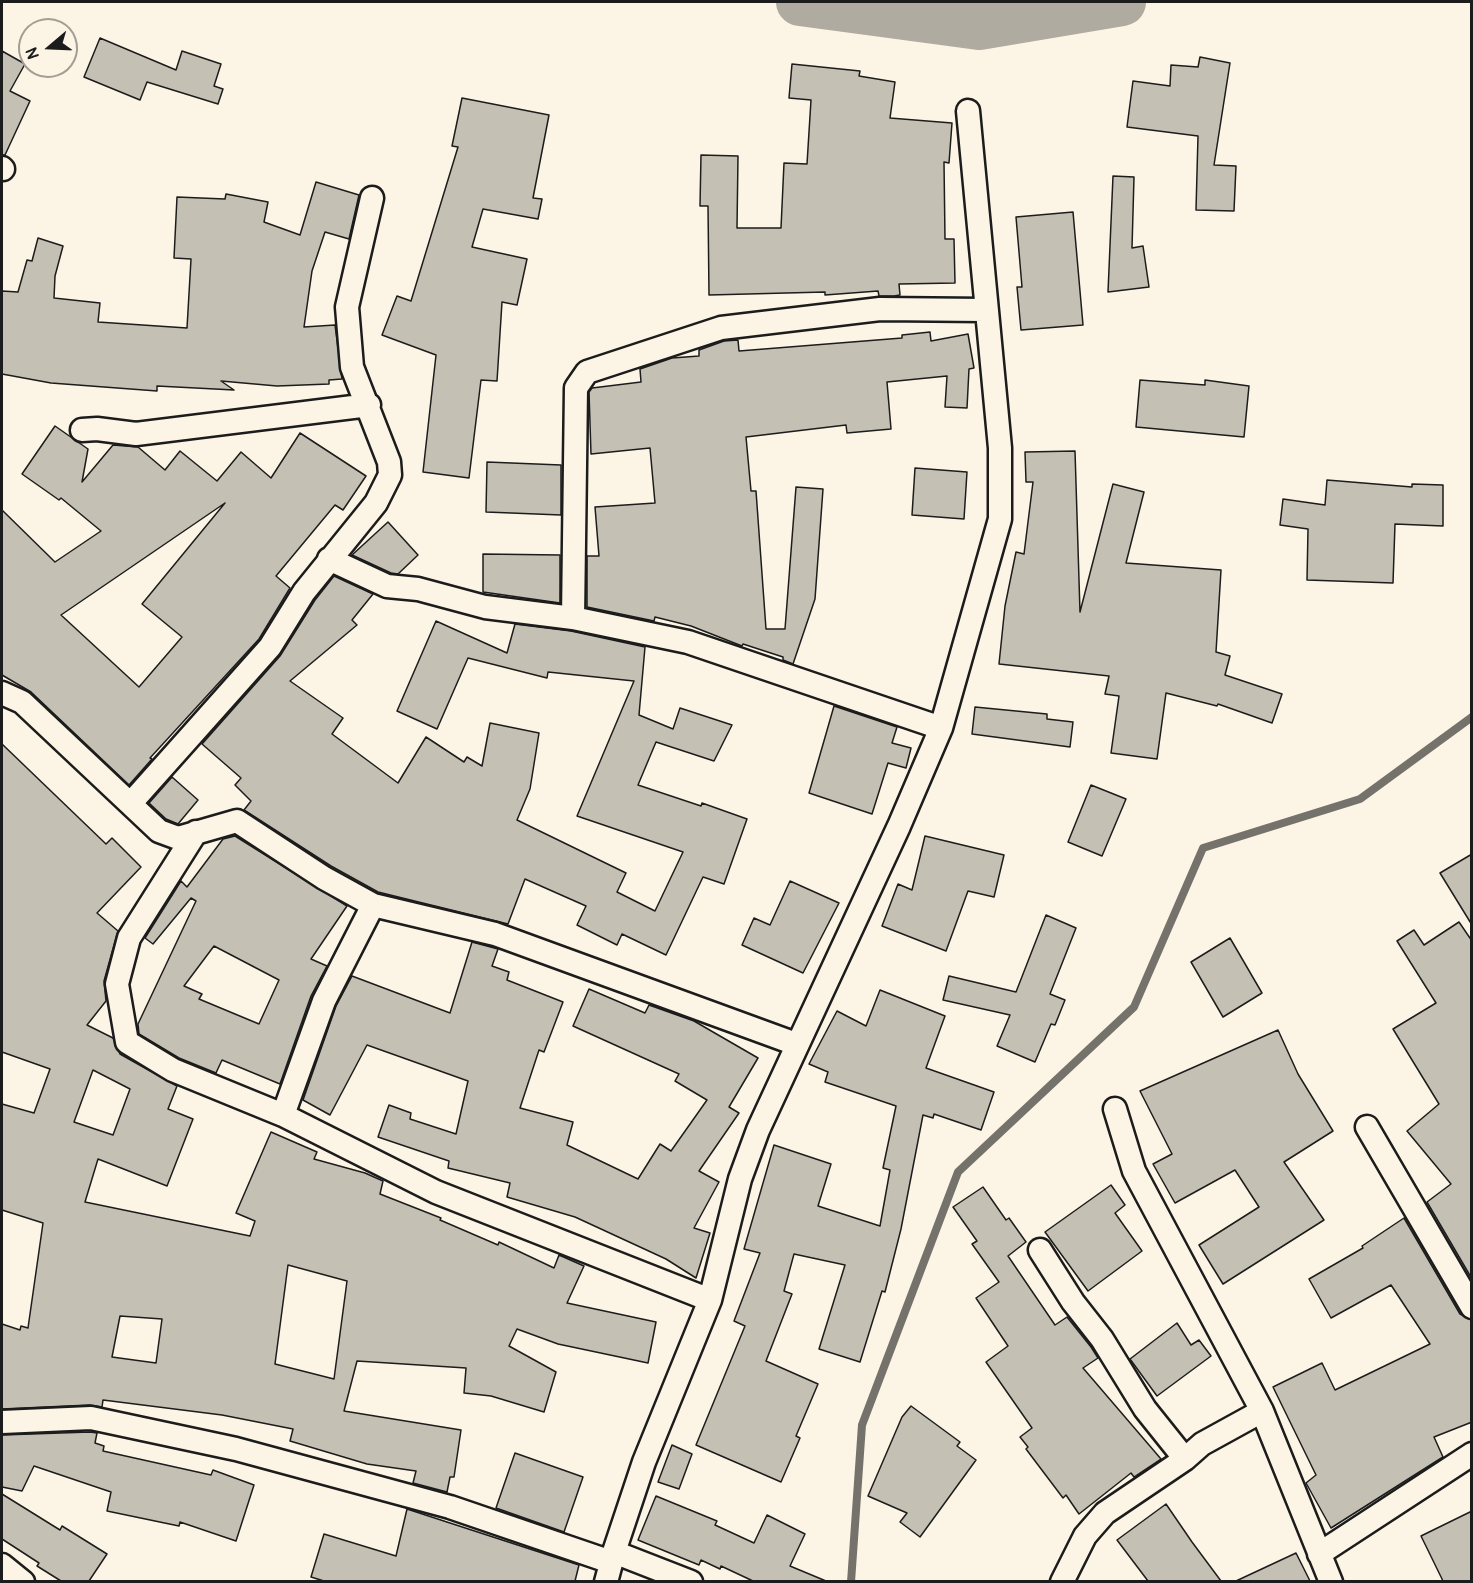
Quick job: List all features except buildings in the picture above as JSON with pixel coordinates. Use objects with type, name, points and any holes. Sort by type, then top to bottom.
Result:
[{"type":"street","points":[[610,1565],[644,1462],[710,1300],[740,1179],[758,1130],[796,1044],[822,996],[941,728],[1000,519],[1000,448],[985,310],[968,111]]},
{"type":"street","points":[[131,803],[270,647],[304,592],[376,503],[390,475],[389,462],[369,405],[352,367],[347,308],[372,198]]},
{"type":"street","points":[[573,618],[576,388],[587,372],[721,328],[880,309],[985,310]]},
{"type":"street","points":[[82,430],[97,429],[136,434],[369,405]]},
{"type":"street","points":[[329,560],[387,586],[418,589],[485,608],[573,618],[688,642],[941,728]]},
{"type":"street","points":[[2,693],[22,702],[159,831],[178,838],[237,821],[324,878],[373,905],[495,934],[796,1044]]},
{"type":"street","points":[[196,832],[129,938],[117,984],[127,1042],[173,1070],[283,1115],[436,1192],[710,1300]]},
{"type":"street","points":[[283,1115],[324,1001],[373,905]]},
{"type":"street","points":[[1115,1109],[1134,1171],[1262,1411],[1331,1581]]},
{"type":"street","points":[[1367,1127],[1472,1307]]},
{"type":"street","points":[[1040,1250],[1073,1302],[1102,1338],[1145,1409],[1185,1459]]},
{"type":"street","points":[[1062,1581],[1085,1536],[1105,1513],[1185,1459],[1202,1444],[1262,1411]]},
{"type":"street","points":[[2,1422],[91,1418],[236,1449],[450,1507],[610,1565],[691,1581]]},
{"type":"street","points":[[1319,1554],[1472,1454]]},
{"type":"street","points":[[2,1565],[23,1581]]},
{"type":"waterway","points":[[800,2],[979,26],[1122,2]]},
{"type":"waterway","points":[[851,1582],[862,1425],[958,1172],[1134,1007],[1203,848],[1360,799],[1472,717]]}]
